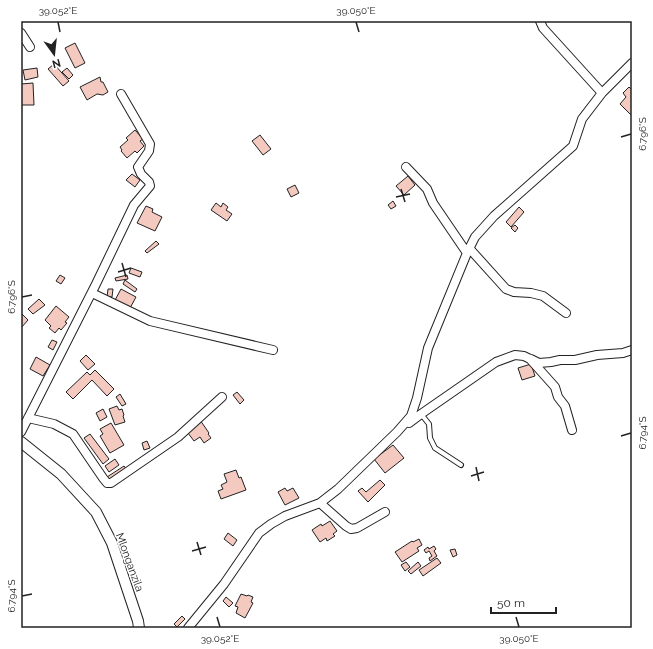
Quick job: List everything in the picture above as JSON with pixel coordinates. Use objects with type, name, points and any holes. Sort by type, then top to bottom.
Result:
[{"type":"street","points":[[540,21],[543,28],[602,93]]},
{"type":"street","points":[[21,33],[30,47]]},
{"type":"street","points":[[188,628],[224,584],[259,533],[285,516],[320,503],[338,489],[397,432],[411,416],[417,398],[428,348],[468,250],[475,237],[494,216],[573,146],[582,119],[602,93],[632,63]]},
{"type":"street","points":[[21,432],[92,293],[134,205],[150,186],[149,182],[140,174],[138,167],[149,151],[150,144],[121,94]]},
{"type":"street","points":[[406,167],[427,189],[433,203],[468,250],[506,289],[514,292],[531,293],[543,296],[566,313]]},
{"type":"street","points":[[92,293],[150,322],[273,350]]},
{"type":"street","points":[[397,432],[420,414],[496,362],[515,355],[524,356],[539,363],[560,360],[575,360],[597,355],[623,353],[632,350]]},
{"type":"street","points":[[530,359],[555,387],[558,397],[565,406],[572,430]]},
{"type":"street","points":[[28,418],[54,424],[73,434],[103,478],[107,483],[111,483],[178,437],[222,397]]},
{"type":"street","name":"Mlonganzila","points":[[21,442],[61,474],[96,512],[112,543],[139,628]]},
{"type":"street","points":[[320,503],[351,529],[357,528],[385,512]]},
{"type":"lane","points":[[420,414],[429,424],[430,438],[434,448],[461,464]]},
{"type":"building","points":[[75,43],[85,63],[75,68],[65,48]]},
{"type":"building","points":[[54,64],[69,81],[63,86],[48,69]]},
{"type":"building","points":[[37,68],[38,77],[25,80],[23,70]]},
{"type":"building","points":[[67,68],[73,75],[69,79],[62,72]]},
{"type":"building","points":[[100,77],[101,82],[103,82],[108,92],[103,95],[97,94],[87,100],[80,87]]},
{"type":"building","points":[[33,83],[34,105],[21,105],[21,84]]},
{"type":"building","points":[[629,87],[632,90],[632,116],[620,104],[626,97],[623,93]]},
{"type":"building","points":[[135,130],[143,139],[140,141],[144,146],[137,153],[135,151],[127,158],[121,151],[122,150],[120,147],[128,140],[126,138]]},
{"type":"building","points":[[260,135],[271,149],[263,155],[252,141]]},
{"type":"building","points":[[132,174],[140,180],[135,187],[126,180]]},
{"type":"building","points":[[408,176],[415,185],[404,195],[396,186]]},
{"type":"building","points":[[295,185],[299,193],[291,197],[287,189]]},
{"type":"building","points":[[393,201],[396,206],[391,209],[388,205]]},
{"type":"building","points":[[216,203],[221,207],[223,203],[228,207],[226,210],[232,214],[227,221],[211,210]]},
{"type":"building","points":[[146,206],[153,209],[152,212],[162,217],[155,231],[137,223]]},
{"type":"building","points":[[519,207],[524,212],[511,227],[506,222]]},
{"type":"building","points":[[515,225],[518,228],[515,232],[511,228]]},
{"type":"building","points":[[156,241],[159,244],[147,253],[145,251]]},
{"type":"building","points":[[131,268],[142,272],[140,277],[129,273]]},
{"type":"building","points":[[60,275],[65,278],[61,284],[56,281]]},
{"type":"building","points":[[127,275],[128,279],[116,281],[115,278]]},
{"type":"building","points":[[125,280],[137,289],[135,292],[123,284]]},
{"type":"building","points":[[108,289],[113,289],[112,297],[107,297]]},
{"type":"building","points":[[121,289],[136,297],[129,310],[114,302]]},
{"type":"building","points":[[39,299],[45,305],[33,314],[28,309]]},
{"type":"building","points":[[56,306],[69,317],[65,322],[67,323],[61,330],[59,328],[55,333],[49,328],[51,326],[45,320]]},
{"type":"building","points":[[21,313],[28,320],[21,328]]},
{"type":"building","points":[[52,340],[57,342],[53,350],[48,347]]},
{"type":"building","points":[[86,355],[95,364],[88,370],[80,361]]},
{"type":"building","points":[[36,357],[50,365],[43,376],[30,369]]},
{"type":"building","points":[[531,364],[535,376],[522,380],[518,368]]},
{"type":"building","points":[[95,370],[114,389],[107,396],[92,380],[73,399],[66,392],[87,372],[90,375]]},
{"type":"building","points":[[237,392],[244,400],[240,404],[233,395]]},
{"type":"building","points":[[120,394],[126,404],[122,406],[116,397]]},
{"type":"building","points":[[117,406],[119,410],[122,409],[125,422],[115,425],[109,409]]},
{"type":"building","points":[[103,409],[107,417],[100,421],[96,413]]},
{"type":"building","points":[[200,420],[211,438],[204,443],[200,437],[194,441],[188,433],[195,427],[193,425]]},
{"type":"building","points":[[111,423],[124,445],[110,453],[100,436],[103,434],[100,429]]},
{"type":"building","points":[[90,434],[109,459],[103,464],[84,438]]},
{"type":"building","points":[[147,441],[150,448],[144,450],[142,443]]},
{"type":"building","points":[[393,445],[404,458],[385,473],[374,459]]},
{"type":"building","points":[[115,459],[119,465],[109,472],[105,466]]},
{"type":"building","points":[[124,466],[127,470],[110,481],[107,477]]},
{"type":"building","points":[[236,470],[239,478],[241,477],[246,490],[221,499],[218,491],[223,489],[221,485],[227,482],[224,474]]},
{"type":"building","points":[[380,480],[385,485],[368,502],[358,491],[362,488],[366,492]]},
{"type":"building","points":[[285,488],[287,491],[293,488],[299,498],[285,505],[278,492]]},
{"type":"building","points":[[330,521],[337,531],[333,534],[335,536],[327,541],[326,538],[320,542],[312,530],[321,524],[322,526]]},
{"type":"building","points":[[228,533],[237,540],[233,546],[224,539]]},
{"type":"building","points":[[419,539],[422,545],[417,548],[419,551],[402,562],[395,552],[412,541],[413,542]]},
{"type":"building","points":[[434,546],[436,549],[434,551],[437,556],[430,561],[429,558],[432,556],[429,551],[426,553],[424,550],[428,547],[429,549]]},
{"type":"building","points":[[455,549],[457,555],[453,557],[450,550]]},
{"type":"building","points":[[437,558],[441,563],[423,576],[419,570]]},
{"type":"building","points":[[406,562],[410,567],[405,571],[401,565]]},
{"type":"building","points":[[418,562],[421,566],[411,574],[408,571]]},
{"type":"building","points":[[241,594],[253,597],[251,602],[253,603],[245,618],[236,613],[238,607],[235,606]]},
{"type":"building","points":[[226,597],[233,603],[229,607],[223,601]]},
{"type":"building","points":[[182,616],[185,619],[177,627],[174,624]]}]
